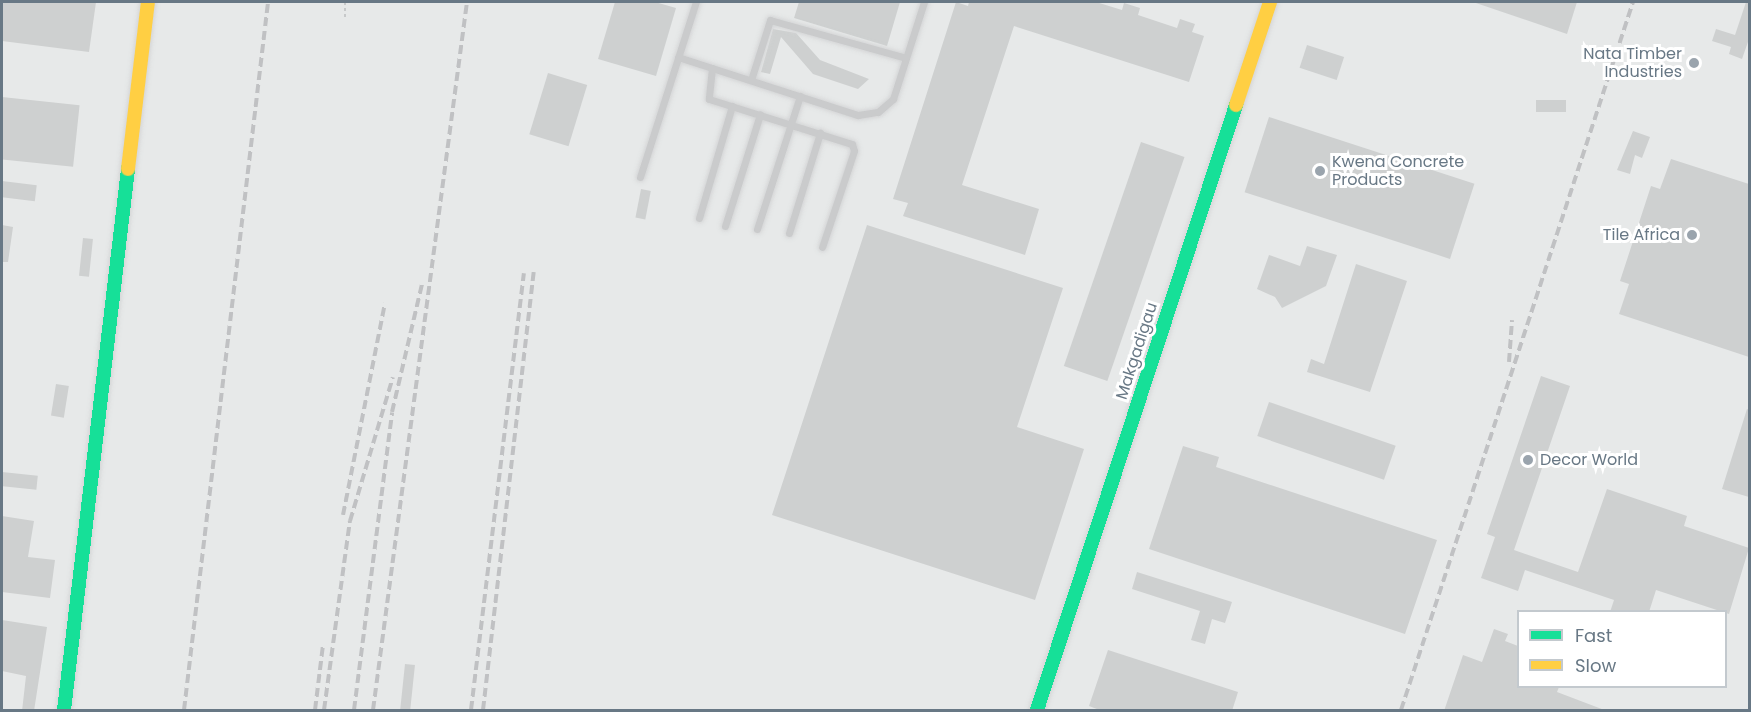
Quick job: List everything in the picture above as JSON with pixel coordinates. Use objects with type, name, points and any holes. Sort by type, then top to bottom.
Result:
[{"type":"street","points":[[64,711],[148,2]]},
{"type":"street","name":"Makgadigau","points":[[1037,711],[1270,2]]},
{"type":"lane","points":[[640,177],[696,2]]},
{"type":"lane","points":[[678,57],[858,115],[878,112],[893,99],[924,2]]},
{"type":"lane","points":[[751,80],[770,20],[906,58]]},
{"type":"lane","points":[[712,68],[709,99],[852,144],[854,151],[822,247]]},
{"type":"lane","points":[[757,229],[800,96]]},
{"type":"lane","points":[[699,218],[732,106]]},
{"type":"lane","points":[[725,226],[760,114]]},
{"type":"lane","points":[[789,233],[820,133]]},
{"type":"path","points":[[345,2],[345,17]]},
{"type":"shaded area","points":[[2,2],[1749,2],[1749,710],[2,710]]},
{"type":"building","points":[[2,2],[96,2],[89,52],[2,41]]},
{"type":"building","points":[[615,2],[655,2],[676,8],[656,76],[598,59]]},
{"type":"building","points":[[799,2],[900,2],[887,46],[794,18]]},
{"type":"building","points":[[956,2],[968,6],[969,2],[1096,2],[1122,10],[1124,3],[1140,8],[1138,15],[1177,28],[1180,19],[1195,24],[1192,32],[1204,36],[1189,82],[1014,26],[962,185],[1039,209],[1025,255],[903,216],[908,203],[893,199]]},
{"type":"building","points":[[1473,2],[1577,2],[1567,34]]},
{"type":"building","points":[[1746,2],[1749,2],[1749,39],[1742,59],[1729,54],[1731,47],[1712,41],[1716,29],[1735,35]]},
{"type":"building","points":[[773,29],[796,33],[820,60],[869,79],[858,89],[813,74],[781,37],[770,74],[761,72]]},
{"type":"building","points":[[1307,45],[1344,57],[1337,80],[1300,68]]},
{"type":"building","points":[[548,73],[587,85],[568,146],[529,134]]},
{"type":"building","points":[[2,97],[80,105],[73,167],[2,159]]},
{"type":"building","points":[[1536,100],[1566,100],[1566,112],[1536,112]]},
{"type":"building","points":[[1269,117],[1474,184],[1450,259],[1245,192]]},
{"type":"building","points":[[1633,131],[1650,137],[1642,158],[1635,155],[1630,174],[1617,170]]},
{"type":"building","points":[[1141,142],[1184,157],[1107,381],[1064,366]]},
{"type":"building","name":"Tile Africa","points":[[1671,159],[1749,184],[1749,357],[1619,314],[1629,284],[1620,281],[1651,186],[1660,189]]},
{"type":"building","points":[[2,181],[37,185],[35,201],[2,197]]},
{"type":"building","points":[[641,189],[651,191],[645,219],[635,217]]},
{"type":"building","points":[[2,225],[13,227],[8,262],[2,262]]},
{"type":"building","points":[[867,225],[1063,288],[1017,427],[1084,449],[1035,600],[772,515]]},
{"type":"building","points":[[83,238],[93,239],[89,277],[79,276]]},
{"type":"building","points":[[1307,246],[1337,255],[1326,286],[1282,308],[1275,297],[1257,289],[1269,255],[1300,266]]},
{"type":"building","points":[[1356,264],[1407,281],[1370,392],[1307,372],[1311,359],[1324,364]]},
{"type":"building","points":[[1541,376],[1570,386],[1514,550],[1578,572],[1607,489],[1687,516],[1684,526],[1749,548],[1729,614],[1727,610],[1717,610],[1656,590],[1650,610],[1611,610],[1614,600],[1525,570],[1518,591],[1481,578],[1495,537],[1487,534]]},
{"type":"building","points":[[56,384],[69,386],[64,418],[51,416]]},
{"type":"building","points":[[1269,402],[1396,446],[1384,480],[1257,436]]},
{"type":"building","points":[[1747,409],[1749,410],[1749,497],[1722,489]]},
{"type":"building","points":[[1183,446],[1219,457],[1216,467],[1437,540],[1405,634],[1149,549]]},
{"type":"building","points":[[2,472],[38,476],[36,490],[2,486]]},
{"type":"building","points":[[2,516],[34,521],[28,557],[55,560],[50,598],[2,592]]},
{"type":"building","points":[[1137,572],[1232,602],[1225,623],[1212,619],[1205,644],[1191,640],[1200,611],[1132,589]]},
{"type":"building","points":[[2,620],[47,627],[34,711],[22,711],[26,676],[2,671]]},
{"type":"building","points":[[1494,629],[1508,634],[1505,641],[1517,646],[1517,688],[1559,688],[1557,692],[1607,711],[1444,711],[1463,655],[1482,662]]},
{"type":"building","points":[[1108,650],[1238,692],[1232,711],[1102,711],[1089,706]]},
{"type":"building","points":[[405,664],[415,665],[410,710],[400,710]]},
{"type":"railway","points":[[184,710],[268,2]]},
{"type":"railway","points":[[373,710],[467,2]]},
{"type":"railway","points":[[1401,710],[1633,2]]},
{"type":"railway","points":[[483,710],[534,272]]},
{"type":"railway","points":[[471,710],[524,273]]},
{"type":"railway","points":[[354,710],[392,412],[422,284]]},
{"type":"railway","points":[[343,515],[385,303]]},
{"type":"railway","points":[[1509,362],[1512,320]]},
{"type":"railway","points":[[324,710],[350,521],[393,377]]},
{"type":"railway","points":[[315,710],[323,645]]},
{"type":"traffic: fast","points":[[1037,710],[1236,105]]},
{"type":"traffic: fast","points":[[64,710],[128,169]]},
{"type":"traffic: slow","points":[[128,169],[148,2]]},
{"type":"traffic: slow","points":[[1236,105],[1270,2]]},
{"type":"place","name":"Nata Timber Industries","points":[[1694,63]]},
{"type":"place","name":"Kwena Concrete Products","points":[[1320,171]]},
{"type":"place","name":"Tile Africa","points":[[1692,235]]},
{"type":"place","name":"Decor World","points":[[1528,460]]}]
